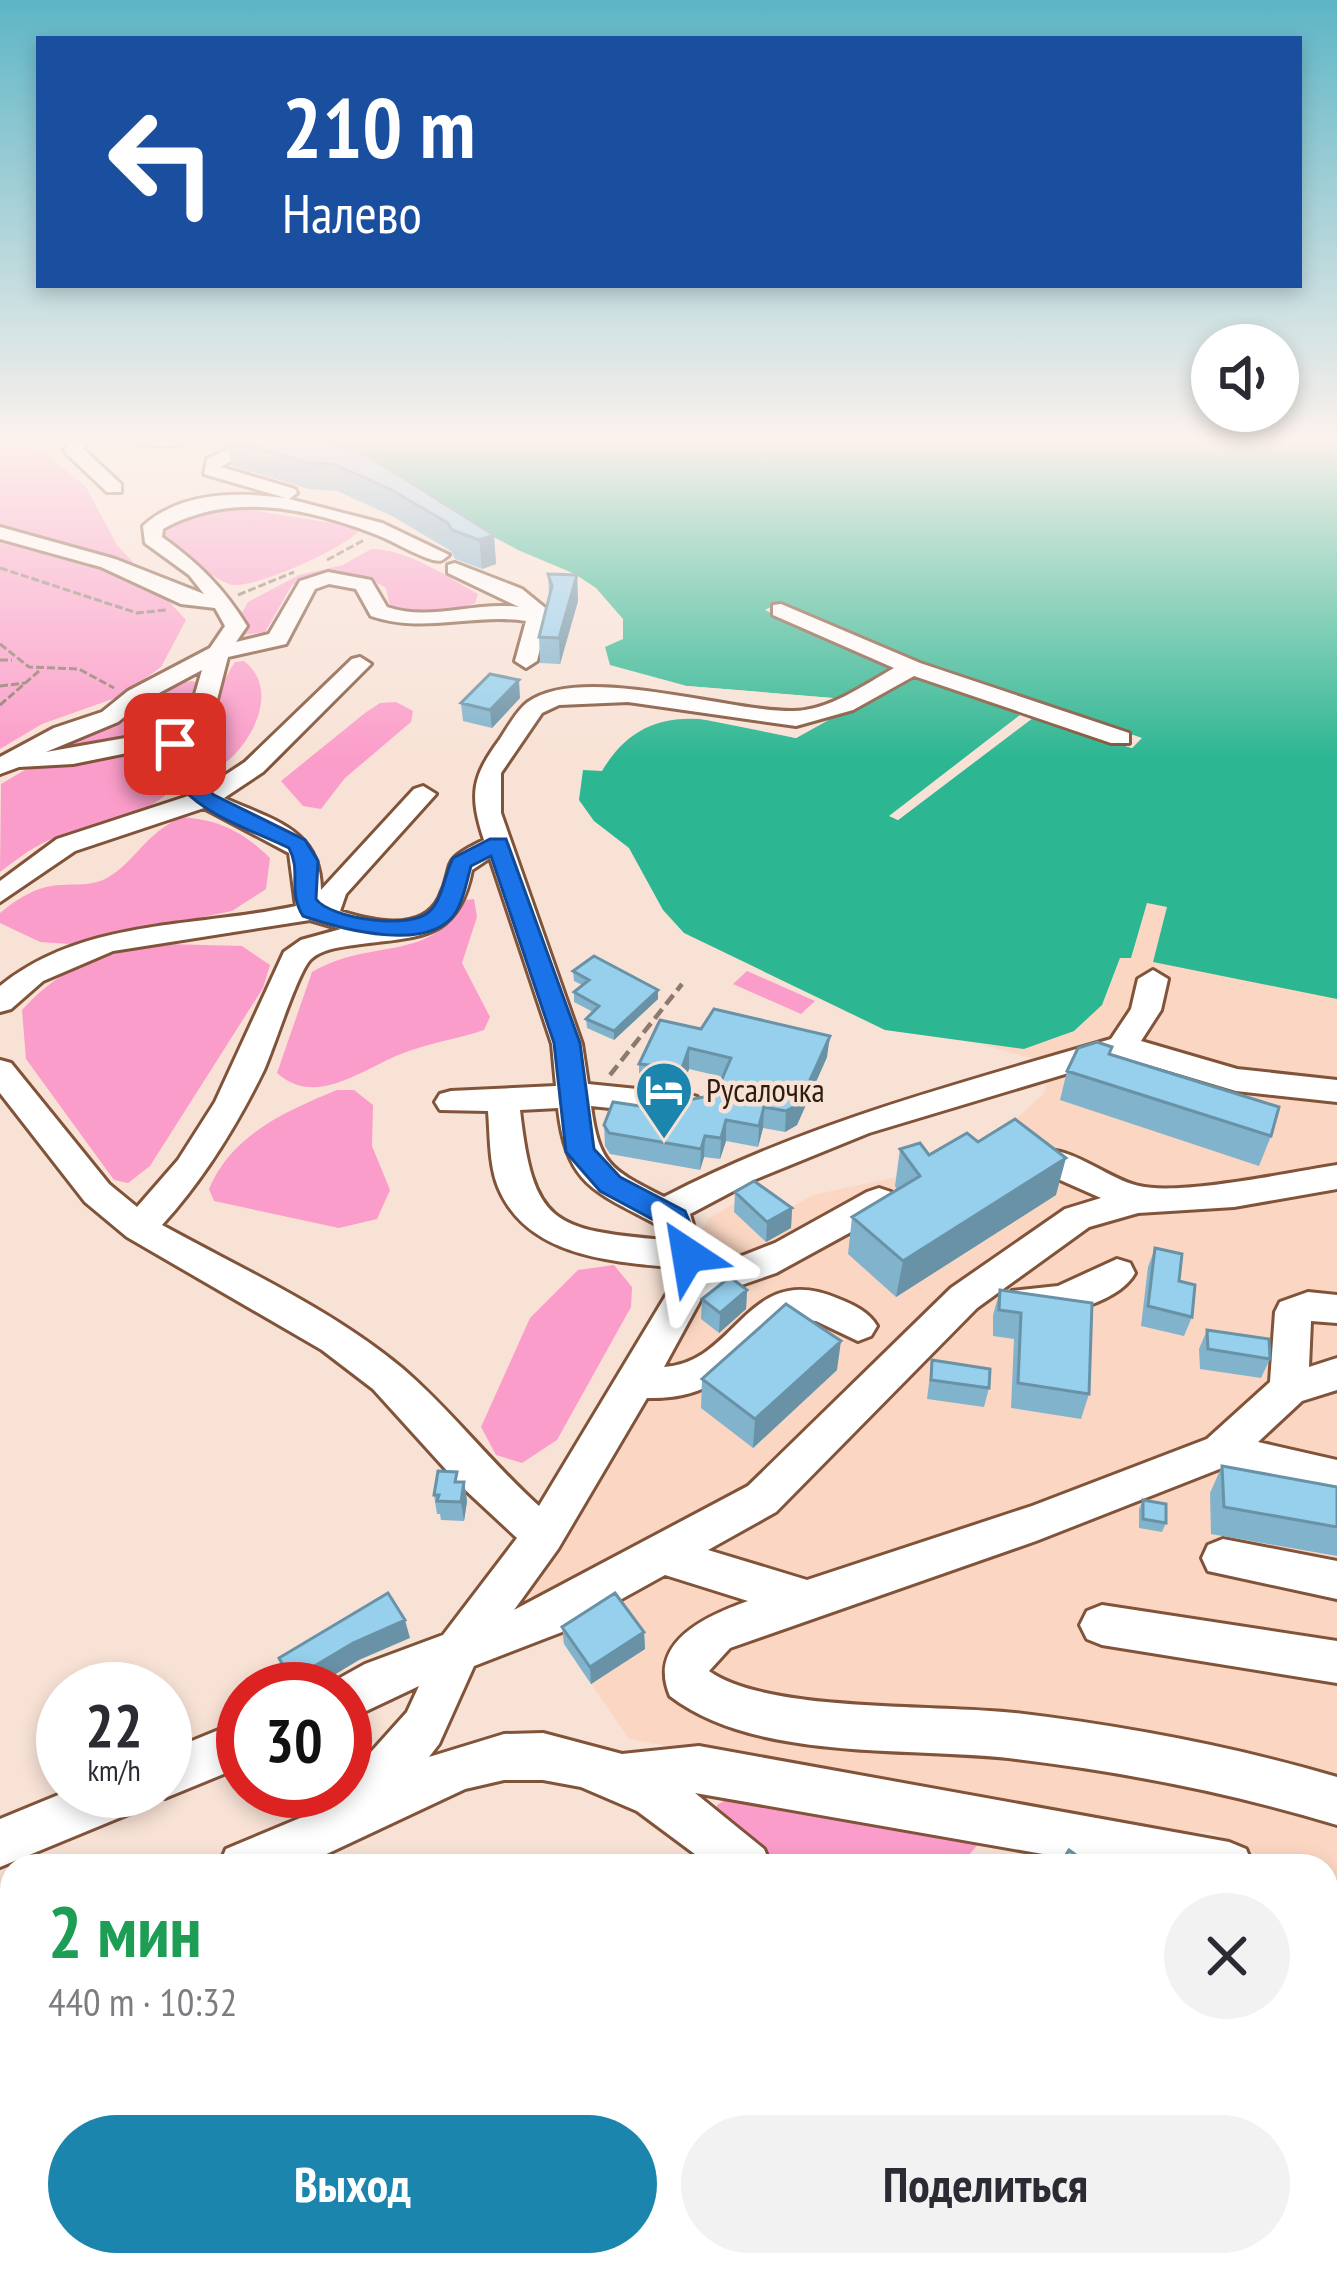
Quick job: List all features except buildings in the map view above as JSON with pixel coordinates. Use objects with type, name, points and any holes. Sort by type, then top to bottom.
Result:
[{"type":"street","points":[[47,545],[108,562],[190,599],[222,602]]},
{"type":"street","points":[[160,545],[196,571],[236,626],[218,652],[212,698],[187,736],[175,744]]},
{"type":"street","points":[[418,545],[532,604],[538,616],[526,661]]},
{"type":"street","points":[[3,765],[63,733],[110,717],[136,696],[218,652],[278,639],[308,585],[328,578],[364,584],[380,611],[408,620],[441,621],[483,610],[538,616]]},
{"type":"street","points":[[781,610],[912,668],[1120,738]]},
{"type":"street","points":[[0,894],[66,844],[206,799],[238,780],[360,664]]},
{"type":"street","points":[[322,1833],[401,1759],[423,1728],[459,1649],[543,1536],[635,1382],[689,1271],[675,1218],[610,1184],[580,1152],[580,1095],[567,1043],[498,844],[485,793],[488,773],[534,708],[555,698],[628,695],[796,719],[844,705],[912,668]]},
{"type":"street","points":[[3,765],[72,757],[126,744],[175,744],[195,757],[199,766],[193,788],[206,799],[297,844]]},
{"type":"street","points":[[238,780],[297,844],[307,861],[304,899],[318,913]]},
{"type":"street","points":[[318,913],[423,794]]},
{"type":"street","points":[[139,1228],[170,1197],[206,1146],[237,1091],[294,958],[305,947],[325,941],[430,923],[445,910],[456,868],[498,844]]},
{"type":"street","points":[[6,984],[113,941],[318,913],[395,930]]},
{"type":"street","points":[[1122,1046],[1147,1010],[1154,979]]},
{"type":"street","points":[[666,1211],[744,1170],[857,1125],[1122,1046],[1236,1080],[1337,1091]]},
{"type":"street","points":[[0,1071],[97,1193],[139,1228],[335,1340],[387,1378],[474,1473],[543,1536]]},
{"type":"street","points":[[451,1102],[580,1095],[688,1105]]},
{"type":"street","points":[[503,1102],[515,1190],[544,1226],[689,1271],[730,1280],[879,1201]]},
{"type":"street","points":[[1045,1160],[1138,1200]]},
{"type":"street","points":[[372,1687],[547,1618],[762,1499],[930,1329],[990,1279],[1077,1218],[1138,1200],[1234,1194],[1337,1178]]},
{"type":"street","points":[[990,1279],[1027,1302],[1045,1305],[1117,1273]]},
{"type":"street","points":[[635,1382],[680,1382],[697,1376],[774,1310],[797,1301],[825,1305],[858,1326]]},
{"type":"street","points":[[1289,1389],[1293,1312],[1308,1306],[1337,1309]]},
{"type":"street","points":[[1337,1374],[1289,1389],[1221,1451],[1036,1523],[715,1633],[686,1664],[686,1682],[708,1700],[752,1710],[861,1725],[996,1733],[1176,1761],[1337,1801]]},
{"type":"street","points":[[1221,1451],[1337,1477]]},
{"type":"street","points":[[663,1555],[807,1600]]},
{"type":"street","points":[[1223,1558],[1337,1580]]},
{"type":"street","points":[[1102,1625],[1337,1662]]},
{"type":"street","points":[[272,1854],[468,1765],[530,1755],[624,1777],[706,1826],[735,1854]]},
{"type":"street","points":[[624,1777],[699,1769],[1171,1854]]},
{"type":"street","points":[[1290,1786],[1337,1826]]},
{"type":"street","points":[[0,1843],[61,1818]]},
{"type":"path","points":[[0,568],[137,613],[162,612],[190,599]]},
{"type":"path","points":[[0,644],[12,660]]},
{"type":"path","points":[[0,660],[39,671],[81,669],[136,696]]},
{"type":"path","points":[[0,705],[39,671]]},
{"type":"path","points":[[0,686],[25,683]]},
{"type":"path","points":[[580,1095],[610,1075],[682,984]]},
{"type":"shaded area","points":[[0,545],[117,545],[186,620],[161,667],[121,696],[42,724],[0,749]]},
{"type":"shaded area","points":[[176,545],[339,545],[295,567],[240,585],[221,581]]},
{"type":"shaded area","points":[[509,545],[1337,545],[1337,999],[1153,962],[1167,907],[1147,903],[1131,958],[1120,958],[1102,1005],[1074,1031],[1024,1049],[885,1030],[684,933],[663,910],[629,848],[594,821],[579,800],[583,770],[602,771],[621,746],[642,730],[689,719],[796,738],[910,674],[1021,715],[890,816],[898,820],[1033,718],[1132,748],[1141,738],[924,664],[781,602],[766,610],[897,671],[845,699],[687,686],[610,665],[605,647],[623,639],[623,619],[596,588],[575,574]]},
{"type":"shaded area","points":[[371,549],[426,565],[478,594],[475,603],[433,613],[400,611],[390,607],[386,588],[374,581],[328,573],[292,585],[265,632],[242,635],[239,618],[248,602],[299,575],[343,565]]},
{"type":"shaded area","points":[[244,661],[255,673],[261,700],[245,742],[225,763],[204,742],[204,735],[226,678],[235,662]]},
{"type":"shaded area","points":[[177,683],[202,685],[191,717],[176,731],[52,749],[137,713]]},
{"type":"shaded area","points":[[396,702],[413,711],[411,722],[345,778],[321,809],[303,806],[281,781],[365,713],[380,703]]},
{"type":"shaded area","points":[[132,751],[156,756],[175,769],[178,783],[152,804],[49,840],[0,872],[1,784],[25,770]]},
{"type":"shaded area","points":[[181,817],[219,824],[260,849],[270,858],[266,889],[232,911],[70,944],[40,942],[0,923],[0,913],[35,891],[107,878]]},
{"type":"shaded area","points":[[474,899],[477,917],[462,963],[490,1017],[484,1030],[411,1050],[323,1086],[292,1083],[277,1073],[312,972],[334,961],[417,942],[451,920],[465,900]]},
{"type":"shaded area","points":[[1147,902],[1168,907],[1154,962],[1337,999],[1337,1854],[1257,1854],[1211,1832],[1142,1833],[629,1739],[591,1684],[644,1649],[564,1644],[527,1590],[692,1309],[724,1271],[715,1270],[699,1239],[708,1219],[746,1196],[784,1211],[813,1195],[971,1161],[1044,1093],[1050,1070],[1049,1063],[979,1044],[1024,1049],[1102,1005],[1120,958],[1131,957]]},
{"type":"shaded area","points":[[167,944],[242,946],[270,965],[263,988],[150,1166],[128,1183],[114,1180],[26,1059],[22,1010],[54,981],[87,963]]},
{"type":"shaded area","points":[[747,971],[815,1001],[801,1014],[733,984]]},
{"type":"shaded area","points":[[337,1090],[354,1090],[373,1105],[372,1146],[390,1190],[377,1219],[339,1228],[214,1201],[209,1189],[246,1139],[280,1116]]},
{"type":"shaded area","points":[[614,1265],[632,1287],[631,1307],[557,1440],[522,1463],[496,1455],[481,1427],[530,1318],[578,1270]]},
{"type":"shaded area","points":[[731,1797],[978,1836],[979,1843],[970,1854],[748,1854],[715,1813],[717,1805]]},
{"type":"pier","points":[[781,602],[924,664],[1142,738],[1132,748],[1032,718],[898,820],[889,816],[1020,715],[910,675],[796,738],[681,715],[682,709],[795,732],[843,705],[686,692],[687,686],[845,699],[896,671],[765,610]]},
{"type":"place","name":"Русалочка","points":[[664,1141]]},
{"type":"route","points":[[175,744],[195,757],[199,766],[193,788],[206,799],[297,844],[307,861],[304,899],[312,911],[324,915],[395,930],[430,923],[451,900],[461,862],[498,844],[567,1043],[580,1152],[610,1184],[675,1218],[688,1255]]}]
